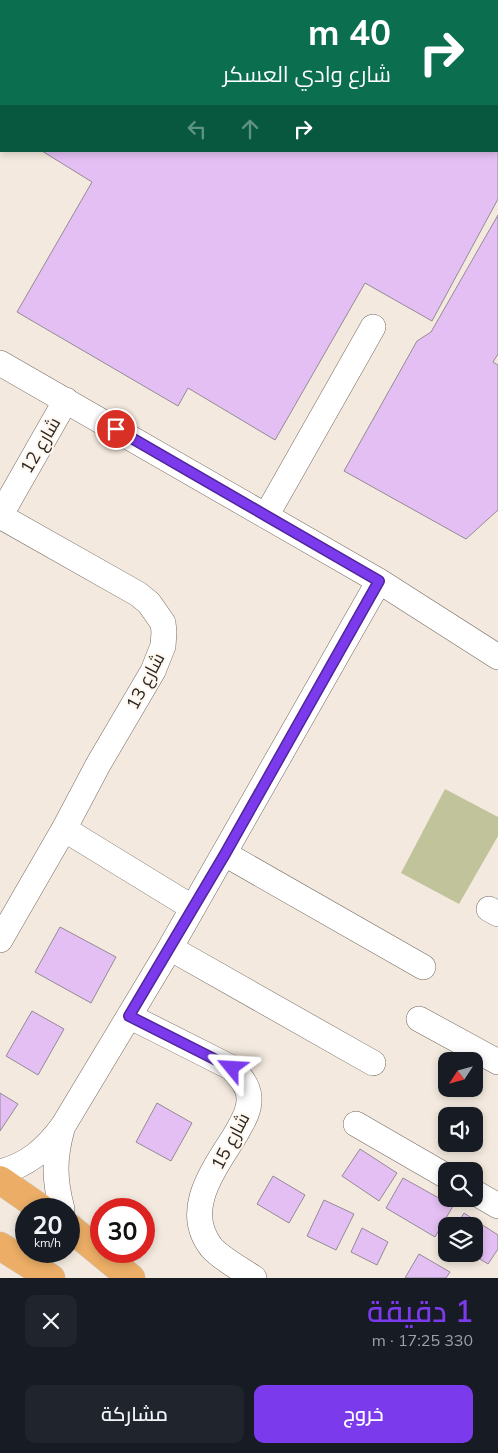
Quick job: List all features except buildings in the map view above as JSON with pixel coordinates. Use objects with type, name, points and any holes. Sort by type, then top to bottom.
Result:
[{"type":"main road","points":[[0,1180],[26,1198]]},
{"type":"main road","points":[[0,1202],[15,1211]]},
{"type":"main road","points":[[80,1236],[132,1278]]},
{"type":"main road","points":[[0,1246],[51,1278]]},
{"type":"street","points":[[266,516],[373,327]]},
{"type":"street","points":[[0,363],[379,581],[498,657]]},
{"type":"street","name":"شارع 12","points":[[0,516],[66,400]]},
{"type":"street","name":"شارع 13","points":[[0,516],[138,594],[149,603],[163,623],[163,646],[153,671],[0,940]]},
{"type":"street","points":[[0,1172],[27,1162],[41,1152],[63,1126],[225,854],[379,581]]},
{"type":"street","points":[[64,829],[193,908]]},
{"type":"street","points":[[225,854],[424,967]]},
{"type":"street","points":[[170,948],[373,1063]]},
{"type":"street","name":"شارع 15","points":[[129,1016],[232,1068],[247,1087],[249,1096],[247,1112],[201,1196],[199,1210],[200,1224],[212,1248],[254,1278]]},
{"type":"street","points":[[419,1020],[498,1062]]},
{"type":"street","points":[[356,1124],[438,1171]]},
{"type":"street","points":[[60,1198],[55,1168],[63,1126]]},
{"type":"street","points":[[483,1197],[498,1206]]},
{"type":"green space","points":[[445,789],[498,817],[498,836],[459,904],[401,873]]},
{"type":"route","points":[[116,429],[379,581],[225,854],[129,1016],[232,1068]]}]
